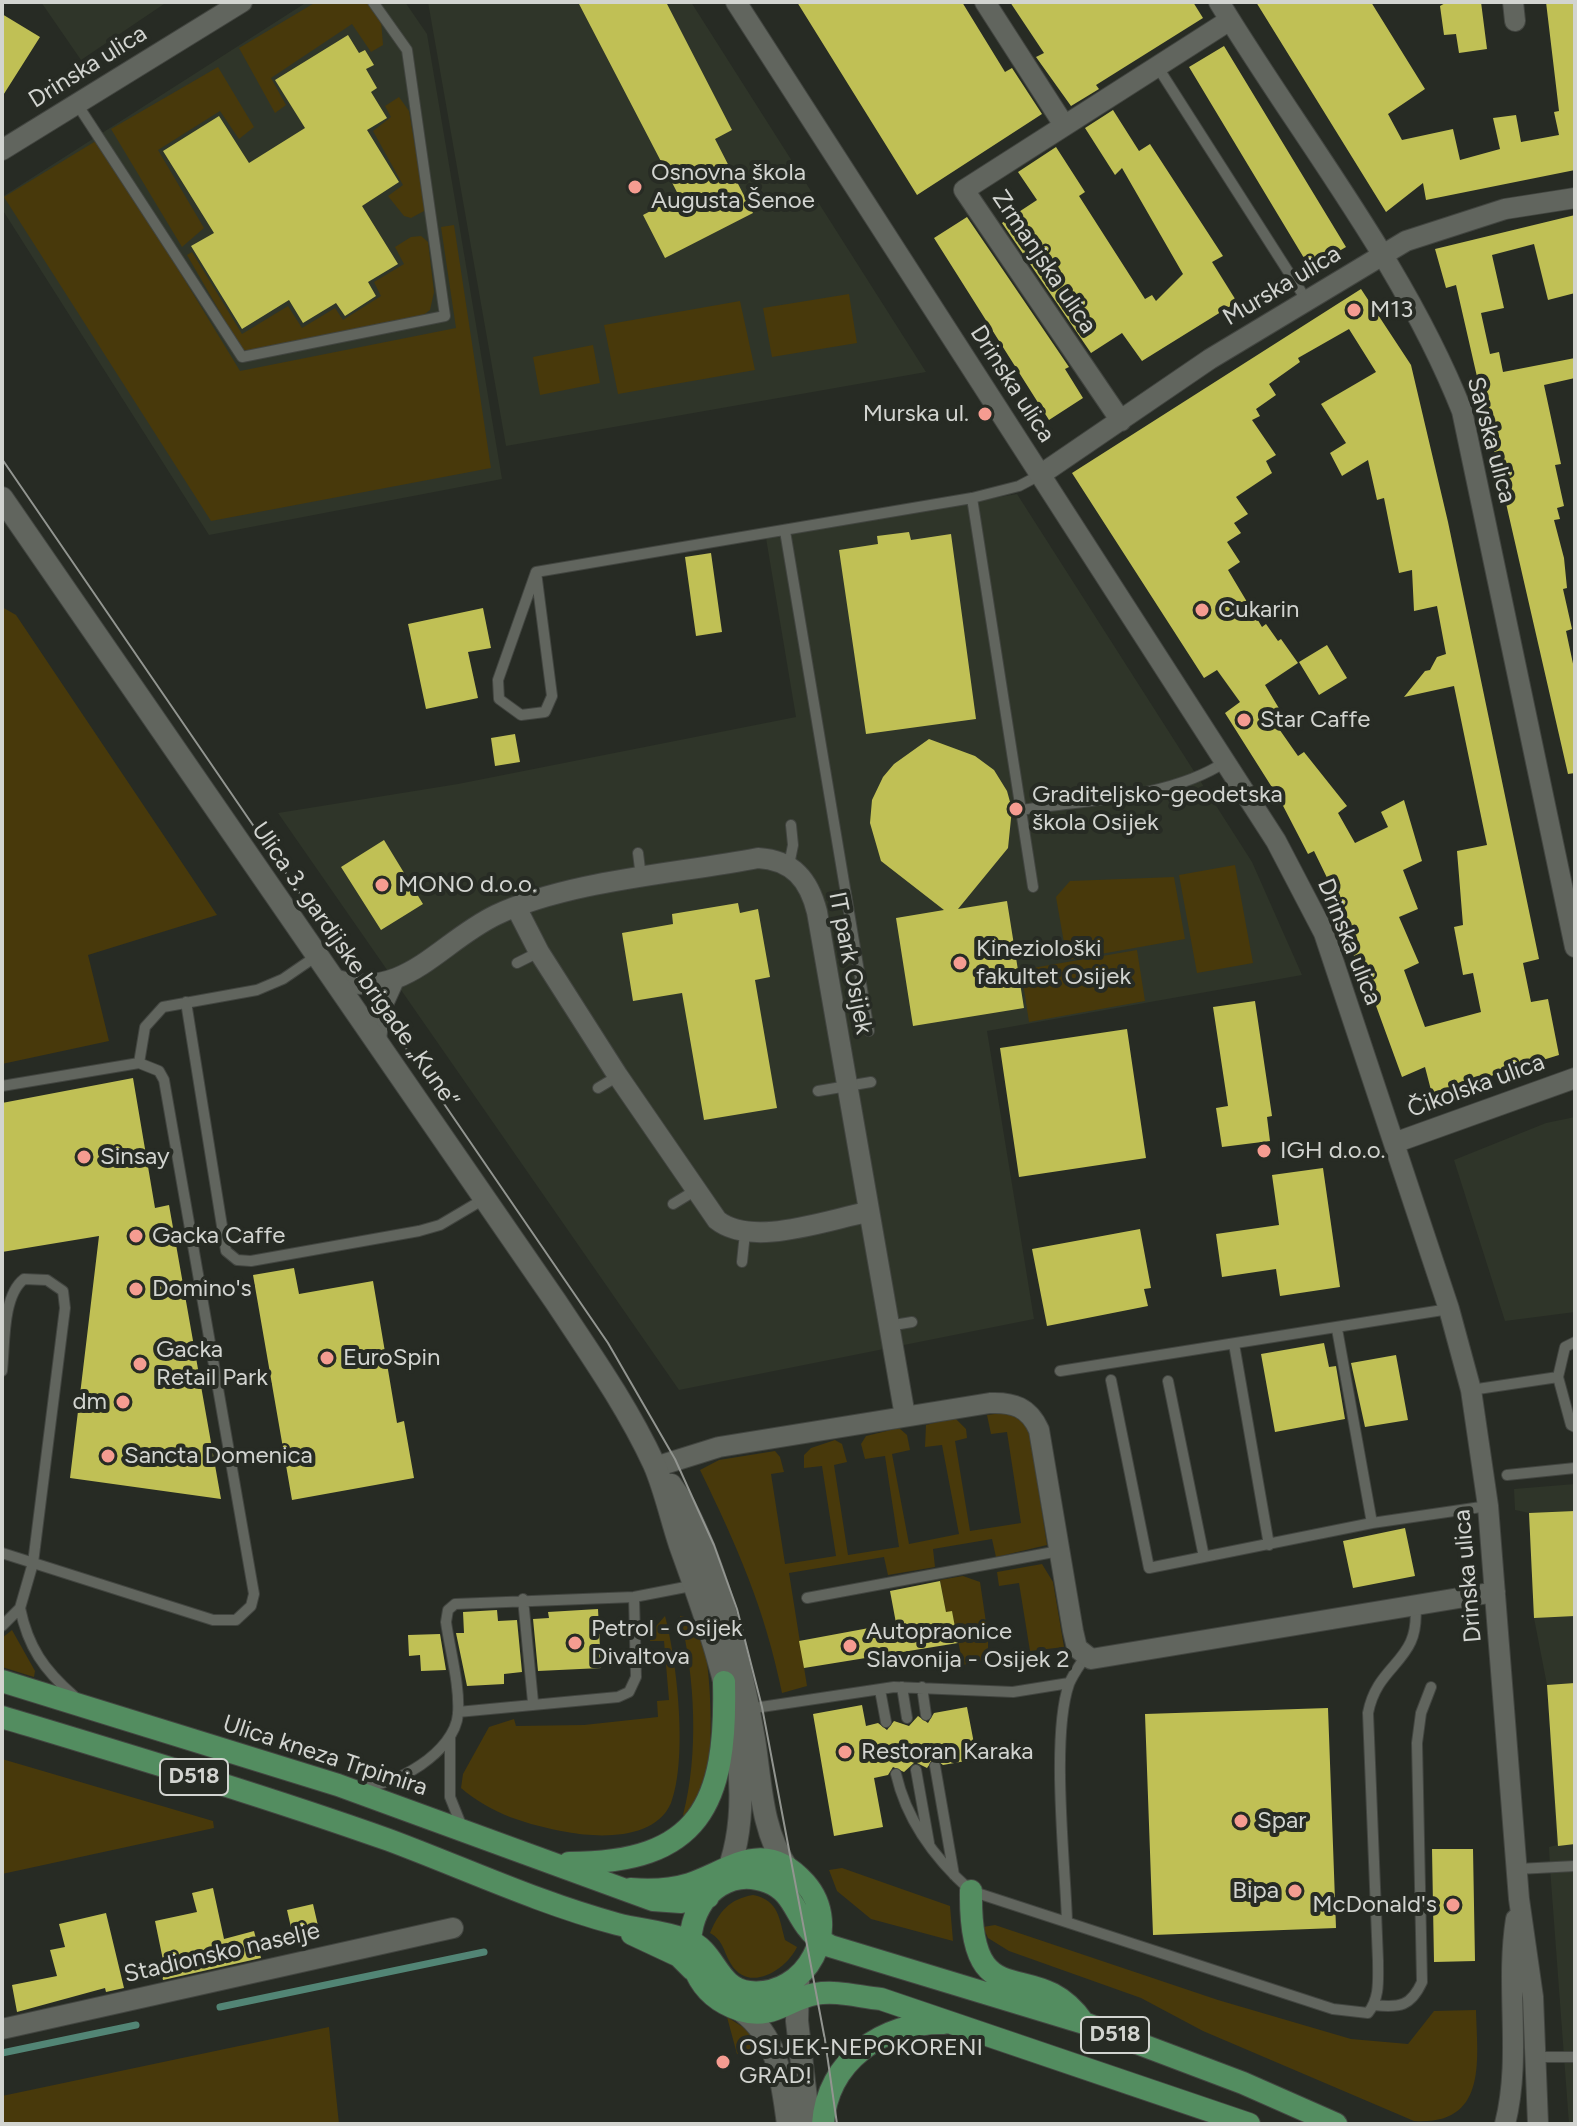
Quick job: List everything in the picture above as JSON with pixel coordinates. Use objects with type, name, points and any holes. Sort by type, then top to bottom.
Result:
[{"type":"main road","name":"Ulica kneza Trpimira","points":[[2,1681],[338,1785],[547,1863],[667,1903],[715,1891]]},
{"type":"main road","points":[[547,1863],[601,1863],[644,1856],[687,1831],[708,1799],[717,1776],[723,1744],[724,1682]]},
{"type":"main road","name":"D518","points":[[2,1717],[386,1839],[618,1924],[689,1940],[706,1951],[718,1973],[739,1990],[774,1991],[798,1979],[829,1977],[858,1986],[881,1999]]},
{"type":"main road","name":"D518","points":[[732,1863],[760,1859],[787,1868],[804,1883],[819,1910],[843,1936],[888,1962]]},
{"type":"main road","name":"Ulica kneza Trpimira","points":[[630,1889],[677,1887],[732,1863]]},
{"type":"main road","name":"D518","points":[[715,1891],[753,1879],[780,1889],[818,1938],[854,1956],[888,1962],[1084,2023],[1243,2083],[1336,2124]]},
{"type":"main road","points":[[962,1883],[971,1930],[982,1963],[992,1973],[1012,1982],[1058,1996],[1074,2009],[1084,2023]]},
{"type":"main road","points":[[692,1969],[689,1940],[696,1915],[715,1891]]},
{"type":"main road","points":[[798,1979],[811,1964],[818,1938],[819,1910]]},
{"type":"main road","name":"D518","points":[[618,1924],[637,1938],[679,1956],[706,1990],[742,2011],[770,2013],[796,2001],[831,1992],[881,1999],[1249,2124]]},
{"type":"main road","points":[[823,2124],[832,2086],[855,2054],[876,2039],[904,2028],[958,2024]]},
{"type":"street","name":"Drinska ulica","points":[[2,150],[242,2]]},
{"type":"street","name":"Drinska ulica","points":[[736,2],[1276,841],[1324,933],[1449,1309],[1471,1390],[1488,1506],[1519,1899],[1531,1975],[1538,2124]]},
{"type":"street","points":[[985,2],[1064,125]]},
{"type":"street","name":"Savska ulica","points":[[1219,2],[1383,256],[1441,358],[1462,411],[1575,947]]},
{"type":"street","name":"Zrmanjska ulica","points":[[1121,421],[964,190],[1230,20]]},
{"type":"street","name":"Murska ulica","points":[[1040,475],[1210,359],[1406,241],[1505,209],[1575,198]]},
{"type":"street","name":"Ulica 3. gardijske brigade „Kune“","points":[[2,498],[608,1381],[655,1467],[686,1511],[729,1626],[748,1709],[768,1827],[787,1868]]},
{"type":"street","points":[[334,979],[358,986],[393,982],[479,924],[516,907],[562,893],[758,858],[775,859],[789,865]]},
{"type":"street","name":"IT park Osijek","points":[[789,865],[803,877],[812,893],[905,1416]]},
{"type":"street","points":[[516,907],[539,952],[618,1076],[717,1220],[727,1228],[745,1233],[770,1232],[868,1212]]},
{"type":"street","points":[[376,1041],[379,1013],[393,982]]},
{"type":"street","name":"Čikolska ulica","points":[[1394,1143],[1575,1078]]},
{"type":"street","points":[[655,1467],[696,1451],[905,1416],[1002,1402],[1027,1411],[1039,1430],[1073,1631],[1077,1648],[1085,1657],[1101,1659],[1414,1602],[1495,1592]]},
{"type":"street","name":"Ulica 3. gardijske brigade „Kune“","points":[[655,1467],[696,1585],[724,1682],[739,1792],[738,1836],[732,1863],[715,1891]]},
{"type":"street","name":"Drinska ulica","points":[[1505,2124],[1512,2087],[1512,1963],[1519,1899]]},
{"type":"street","name":"Stadionsko naselje","points":[[2,2029],[453,1928]]},
{"type":"street","points":[[798,1979],[796,2001],[809,2124]]},
{"type":"street","points":[[742,2011],[754,2020],[770,2042],[779,2068],[788,2124]]},
{"type":"lane","points":[[77,104],[242,357],[445,316],[407,50],[373,2]]},
{"type":"lane","points":[[1157,66],[1307,301]]},
{"type":"lane","points":[[536,572],[972,498],[1019,486],[1040,475]]},
{"type":"lane","points":[[972,498],[1033,887]]},
{"type":"lane","points":[[785,531],[869,1031]]},
{"type":"lane","points":[[536,572],[552,696],[545,712],[521,715],[499,699],[498,680],[536,572]]},
{"type":"lane","points":[[1021,810],[1169,787],[1208,774],[1225,762]]},
{"type":"lane","points":[[789,865],[793,845],[791,825]]},
{"type":"lane","points":[[638,853],[641,879]]},
{"type":"lane","points":[[517,963],[539,952]]},
{"type":"lane","points":[[139,1063],[145,1027],[151,1016],[163,1007],[268,986],[318,955]]},
{"type":"lane","points":[[186,1002],[226,1251],[230,1256],[251,1261],[419,1231],[440,1225],[484,1199]]},
{"type":"lane","points":[[2,1086],[139,1063],[159,1071],[169,1096],[254,1594],[251,1606],[236,1620],[213,1620],[2,1553]]},
{"type":"lane","points":[[598,1088],[618,1076]]},
{"type":"lane","points":[[818,1091],[871,1082]]},
{"type":"lane","points":[[673,1204],[696,1190]]},
{"type":"lane","points":[[742,1262],[745,1233]]},
{"type":"lane","points":[[2,1371],[10,1309],[17,1284],[24,1279],[54,1283],[63,1291],[65,1308],[33,1563],[20,1608],[25,1632],[41,1664],[73,1696],[95,1710]]},
{"type":"lane","points":[[1060,1371],[1449,1309]]},
{"type":"lane","points":[[888,1326],[912,1322]]},
{"type":"lane","points":[[1337,1329],[1372,1523]]},
{"type":"lane","points":[[1575,1342],[1565,1347],[1558,1377],[1571,1425],[1575,1427]]},
{"type":"lane","points":[[1234,1344],[1269,1545]]},
{"type":"lane","points":[[1471,1390],[1558,1377]]},
{"type":"lane","points":[[1111,1380],[1149,1568],[1372,1523],[1488,1506]]},
{"type":"lane","points":[[1168,1381],[1204,1557]]},
{"type":"lane","points":[[1507,1475],[1575,1468]]},
{"type":"lane","points":[[807,1598],[1059,1551]]},
{"type":"lane","points":[[464,1830],[453,1811],[450,1797],[450,1736],[458,1712],[446,1622],[448,1610],[455,1604],[523,1599],[634,1597],[696,1585]]},
{"type":"lane","points":[[458,1712],[533,1702],[618,1697],[629,1692],[636,1677],[634,1597]]},
{"type":"lane","points":[[523,1599],[533,1702]]},
{"type":"lane","points":[[896,1774],[900,1795],[930,1849],[962,1883],[1333,2009],[1360,2015],[1368,2013],[1374,2005],[1378,1961],[1368,1713],[1376,1685],[1408,1652],[1416,1636],[1414,1602]]},
{"type":"lane","points":[[2,1626],[20,1608]]},
{"type":"lane","points":[[1067,1921],[1061,1753],[1069,1683],[1085,1657]]},
{"type":"lane","points":[[748,1709],[902,1687],[1013,1692],[1069,1683]]},
{"type":"lane","points":[[902,1687],[907,1718]]},
{"type":"lane","points":[[922,1687],[926,1715]]},
{"type":"lane","points":[[1374,2005],[1398,2008],[1408,2004],[1422,1982],[1417,1743],[1421,1713],[1431,1687]]},
{"type":"lane","points":[[880,1690],[886,1722]]},
{"type":"lane","points":[[338,1785],[366,1787],[400,1779],[450,1736]]},
{"type":"lane","points":[[935,1766],[962,1883]]},
{"type":"lane","points":[[916,1770],[930,1849]]},
{"type":"lane","points":[[1518,1869],[1575,1866]]},
{"type":"lane","points":[[1535,2057],[1575,2057]]},
{"type":"shaded area","points":[[41,2],[167,2],[81,60]]},
{"type":"shaded area","points":[[307,2],[405,2],[427,34],[502,479],[209,535],[2,209],[2,197]]},
{"type":"shaded area","points":[[316,2],[371,2],[381,20],[383,45],[371,52],[352,24],[271,78],[286,105],[275,113],[239,48]]},
{"type":"shaded area","name":"Osnovna škola Augusta Šenoe","points":[[428,2],[691,2],[926,372],[506,446]]},
{"type":"shaded area","points":[[218,67],[254,127],[239,139],[220,111],[158,150],[204,228],[182,247],[111,129]]},
{"type":"shaded area","points":[[399,97],[409,111],[425,206],[424,211],[411,218],[404,216],[388,196],[403,185],[373,131],[391,117],[385,106]]},
{"type":"shaded area","points":[[99,139],[240,371],[456,328],[441,227],[454,225],[491,468],[211,521],[4,197]]},
{"type":"shaded area","points":[[421,236],[428,242],[434,292],[430,310],[422,316],[243,352],[187,255],[192,252],[242,334],[288,306],[302,328],[335,308],[343,320],[381,296],[374,282],[404,264],[395,247],[411,237]]},
{"type":"shaded area","points":[[849,294],[857,343],[772,357],[763,308]]},
{"type":"shaded area","points":[[740,301],[755,370],[618,394],[604,325]]},
{"type":"shaded area","points":[[593,345],[600,383],[540,395],[533,357]]},
{"type":"shaded area","points":[[1017,494],[1252,862],[1302,975],[987,1031],[1034,1319],[679,1390],[278,813],[458,784],[796,717],[766,538]]},
{"type":"shaded area","points":[[2,607],[16,615],[217,915],[88,955],[109,1041],[2,1064]]},
{"type":"shaded area","points":[[1235,865],[1253,963],[1197,973],[1179,875]]},
{"type":"shaded area","points":[[1174,877],[1185,939],[1067,960],[1056,897],[1070,881]]},
{"type":"shaded area","points":[[1137,950],[1145,1001],[1029,1022],[1021,970]]},
{"type":"shaded area","points":[[1575,1117],[1575,1312],[1505,1321],[1454,1160],[1546,1123]]},
{"type":"shaded area","points":[[1010,1412],[1020,1417],[1029,1429],[1047,1545],[996,1557],[992,1539],[933,1549],[935,1567],[888,1575],[884,1557],[789,1573],[807,1686],[782,1693],[767,1633],[748,1578],[700,1470],[719,1460],[775,1451],[784,1472],[771,1474],[785,1564],[836,1556],[822,1466],[804,1468],[804,1455],[811,1448],[835,1440],[842,1444],[847,1462],[834,1465],[848,1555],[899,1547],[885,1456],[865,1459],[861,1444],[866,1436],[899,1428],[907,1435],[910,1450],[892,1454],[909,1544],[959,1534],[942,1445],[925,1447],[926,1425],[955,1418],[966,1429],[967,1438],[955,1441],[970,1531],[1021,1523],[1007,1432],[991,1434],[987,1415]]},
{"type":"shaded area","points":[[1575,1484],[1575,2124],[1569,2124],[1550,1868],[1549,1847],[1557,1845],[1547,1685],[1534,1618],[1529,1513],[1515,1510],[1514,1489]]},
{"type":"shaded area","points":[[1042,1564],[1053,1582],[1064,1647],[1030,1651],[1019,1583],[999,1586],[997,1572]]},
{"type":"shaded area","points":[[963,1576],[980,1582],[988,1649],[983,1660],[963,1665],[952,1612],[946,1612],[940,1580]]},
{"type":"shaded area","points":[[665,1616],[677,1683],[680,1736],[676,1784],[671,1803],[663,1815],[640,1830],[625,1834],[580,1834],[511,1817],[485,1805],[461,1788],[463,1774],[489,1727],[514,1719],[516,1726],[584,1725],[658,1717],[657,1701],[669,1700],[664,1641],[650,1641],[651,1632]]},
{"type":"shaded area","points":[[680,1616],[696,1623],[701,1634],[708,1668],[711,1710],[707,1768],[686,1818],[683,1815],[691,1767],[693,1716],[689,1664]]},
{"type":"shaded area","points":[[12,1630],[35,1671],[34,1677],[2,1667],[2,1638]]},
{"type":"shaded area","points":[[2,1759],[213,1821],[214,1828],[2,1874]]},
{"type":"shaded area","points":[[842,1868],[950,1906],[953,1941],[871,1919],[837,1891],[829,1870]]},
{"type":"shaded area","points":[[753,1895],[773,1906],[785,1940],[797,1947],[776,1970],[757,1978],[739,1973],[721,1943],[710,1933],[726,1908],[737,1900]]},
{"type":"shaded area","points":[[995,1925],[1218,2000],[1351,2039],[1408,2044],[1434,2011],[1476,2010],[1477,2068],[1474,2085],[1467,2101],[1455,2113],[1438,2120],[1414,2121],[1203,2031],[1141,1998],[1009,1951],[988,1938],[983,1927]]},
{"type":"shaded area","points":[[727,2017],[746,2029],[761,2049],[737,2054]]},
{"type":"shaded area","points":[[329,2027],[339,2124],[2,2124],[2,2096]]},
{"type":"building","points":[[578,2],[666,2],[732,130],[715,139],[753,213],[665,258],[643,215],[679,196]]},
{"type":"building","points":[[797,2],[962,2],[1005,72],[1012,68],[1042,114],[917,195]]},
{"type":"building","points":[[1010,2],[1193,2],[1203,18],[1096,85],[1099,89],[1071,106],[1036,57],[1044,53]]},
{"type":"building","points":[[1256,2],[1371,2],[1425,89],[1388,114],[1402,140],[1453,129],[1460,160],[1500,149],[1493,118],[1516,115],[1521,142],[1559,135],[1554,112],[1559,111],[1546,2],[1575,2],[1575,170],[1426,200],[1423,183],[1386,212]]},
{"type":"building","points":[[1447,2],[1481,2],[1487,49],[1459,53],[1456,34],[1444,35],[1440,6]]},
{"type":"building","points":[[2,14],[40,37],[2,97]]},
{"type":"building","points":[[348,35],[359,53],[365,50],[374,65],[366,69],[377,88],[371,92],[387,118],[367,130],[399,182],[362,206],[398,264],[368,282],[376,296],[345,316],[336,303],[303,323],[289,300],[242,329],[191,246],[214,233],[163,151],[219,116],[249,163],[305,128],[275,80]]},
{"type":"building","points":[[1224,46],[1346,247],[1310,268],[1189,67]]},
{"type":"building","points":[[1113,110],[1139,151],[1150,144],[1223,256],[1212,262],[1237,302],[1142,361],[1122,333],[1091,353],[1002,223],[1037,200],[1018,172],[1056,147],[1085,192],[1079,196],[1145,299],[1152,295],[1156,301],[1183,274],[1122,168],[1115,175],[1085,128]]},
{"type":"building","points":[[1575,215],[1575,293],[1548,300],[1534,244],[1492,255],[1504,308],[1481,313],[1490,354],[1499,352],[1503,372],[1575,358],[1575,378],[1544,385],[1561,464],[1555,465],[1564,506],[1557,508],[1560,519],[1554,520],[1564,558],[1567,588],[1563,589],[1572,629],[1566,631],[1575,673],[1575,773],[1568,774],[1456,285],[1446,288],[1435,249]]},
{"type":"building","points":[[967,217],[1069,367],[1065,369],[1083,398],[1049,420],[934,238]]},
{"type":"building","points":[[1361,289],[1411,365],[1448,522],[1539,959],[1523,963],[1531,1002],[1548,999],[1559,1055],[1432,1094],[1425,1067],[1402,1077],[1375,1003],[1325,891],[1332,888],[1314,851],[1308,854],[1280,800],[1225,713],[1240,702],[1217,670],[1204,678],[1072,473]],"holes":[[[1349,329],[1376,372],[1321,404],[1346,443],[1330,453],[1342,476],[1368,460],[1377,500],[1384,498],[1399,573],[1412,570],[1414,611],[1437,606],[1446,654],[1437,657],[1430,670],[1425,671],[1404,697],[1454,686],[1487,845],[1457,851],[1463,925],[1454,927],[1463,975],[1473,973],[1481,1012],[1425,1027],[1404,970],[1419,963],[1399,917],[1418,909],[1403,870],[1422,861],[1404,800],[1381,812],[1388,827],[1355,843],[1338,813],[1347,806],[1304,752],[1298,756],[1277,726],[1286,720],[1265,685],[1298,663],[1281,639],[1278,641],[1266,624],[1262,627],[1228,570],[1240,562],[1227,542],[1241,533],[1234,523],[1248,514],[1236,497],[1272,473],[1266,461],[1276,455],[1252,420],[1260,416],[1256,409],[1276,395],[1269,384],[1300,362],[1298,358]]]},
{"type":"building","points":[[909,532],[911,540],[951,534],[976,719],[866,734],[839,550],[878,544],[877,536]]},
{"type":"building","points":[[711,553],[722,632],[696,636],[685,557]]},
{"type":"building","points":[[483,608],[491,648],[468,652],[478,698],[426,709],[408,624]]},
{"type":"building","points":[[1327,645],[1347,678],[1319,695],[1299,662]]},
{"type":"building","points":[[515,734],[520,762],[495,766],[491,738]]},
{"type":"building","points":[[929,739],[975,756],[994,770],[1007,791],[1012,809],[1008,848],[958,909],[1007,901],[1024,1008],[913,1026],[896,918],[944,910],[881,861],[870,823],[872,800],[883,777],[894,764]]},
{"type":"building","name":"MONO d.o.o.","points":[[384,840],[423,904],[381,930],[341,867]]},
{"type":"building","points":[[738,903],[740,913],[758,909],[770,977],[755,980],[777,1108],[704,1120],[682,993],[633,1001],[622,933],[673,924],[672,914]]},
{"type":"building","points":[[1255,1001],[1272,1116],[1267,1117],[1270,1141],[1222,1147],[1216,1108],[1228,1106],[1213,1007]]},
{"type":"building","points":[[1127,1029],[1146,1158],[1019,1177],[1000,1048]]},
{"type":"building","name":"Gacka Retail Park","points":[[133,1078],[155,1208],[169,1205],[221,1499],[70,1478],[99,1236],[2,1252],[2,1103]]},
{"type":"building","points":[[1323,1168],[1340,1287],[1280,1296],[1276,1269],[1222,1277],[1216,1234],[1279,1225],[1272,1175]]},
{"type":"building","points":[[1140,1229],[1151,1288],[1144,1289],[1148,1306],[1047,1326],[1032,1249]]},
{"type":"building","name":"EuroSpin","points":[[294,1268],[299,1294],[373,1281],[397,1423],[404,1421],[414,1478],[292,1500],[253,1275]]},
{"type":"building","points":[[1324,1343],[1329,1367],[1336,1366],[1345,1419],[1275,1432],[1261,1354]]},
{"type":"building","points":[[1396,1355],[1408,1420],[1365,1427],[1351,1363]]},
{"type":"building","points":[[1575,1511],[1575,1616],[1534,1618],[1529,1513]]},
{"type":"building","points":[[1405,1528],[1415,1576],[1353,1588],[1343,1541]]},
{"type":"building","points":[[940,1581],[946,1612],[952,1611],[958,1643],[804,1668],[799,1641],[896,1623],[890,1591]]},
{"type":"building","name":"Petrol - Osijek Divaltova","points":[[598,1609],[601,1668],[538,1671],[533,1619],[549,1618],[548,1612]]},
{"type":"building","points":[[497,1610],[498,1621],[517,1620],[522,1672],[504,1674],[504,1684],[467,1686],[456,1633],[464,1633],[463,1612]]},
{"type":"building","points":[[440,1634],[446,1670],[421,1671],[420,1655],[409,1656],[408,1635]]},
{"type":"building","points":[[1575,1683],[1575,1844],[1558,1846],[1547,1685]]},
{"type":"building","points":[[862,1705],[866,1726],[878,1723],[887,1730],[894,1721],[909,1726],[918,1716],[928,1723],[934,1713],[967,1707],[977,1759],[943,1765],[934,1758],[927,1768],[915,1762],[904,1772],[893,1767],[888,1775],[874,1778],[883,1827],[834,1836],[813,1714]]},
{"type":"building","name":"Spar","points":[[1328,1708],[1336,1928],[1153,1935],[1145,1714]]},
{"type":"building","name":"McDonald's","points":[[1432,1849],[1473,1849],[1475,1961],[1434,1962]]},
{"type":"building","points":[[213,1888],[224,1939],[254,1931],[261,1958],[163,1980],[159,1961],[163,1960],[155,1921],[197,1912],[192,1893]]},
{"type":"building","points":[[313,1904],[319,1930],[293,1936],[287,1910]]},
{"type":"building","points":[[106,1913],[124,1988],[106,1992],[105,1988],[17,2012],[12,1985],[57,1976],[50,1950],[65,1947],[59,1924]]},
{"type":"waterway","points":[[220,2007],[484,1952]]},
{"type":"waterway","points":[[2,2053],[136,2025]]},
{"type":"tram line","points":[[2,459],[608,1343],[675,1459],[714,1545],[737,1609],[762,1707],[825,2040],[837,2124]]},
{"type":"place","name":"Osnovna škola Augusta Šenoe","points":[[635,187]]},
{"type":"place","name":"M13","points":[[1354,310]]},
{"type":"place","name":"Murska ul.","points":[[985,414]]},
{"type":"place","name":"Cukarin","points":[[1202,610]]},
{"type":"place","name":"Star Caffe","points":[[1244,720]]},
{"type":"place","name":"Graditeljsko-geodetska škola Osijek","points":[[1016,809]]},
{"type":"place","name":"MONO d.o.o.","points":[[382,885]]},
{"type":"place","name":"Kineziološki fakultet Osijek","points":[[960,963]]},
{"type":"place","name":"IGH d.o.o.","points":[[1264,1151]]},
{"type":"place","name":"Sinsay","points":[[84,1157]]},
{"type":"place","name":"Gacka Caffe","points":[[136,1236]]},
{"type":"place","name":"Domino's","points":[[136,1289]]},
{"type":"place","name":"EuroSpin","points":[[327,1358]]},
{"type":"place","name":"Gacka Retail Park","points":[[140,1364]]},
{"type":"place","name":"dm","points":[[123,1402]]},
{"type":"place","name":"Sancta Domenica","points":[[108,1456]]},
{"type":"place","name":"Petrol - Osijek Divaltova","points":[[575,1643]]},
{"type":"place","name":"Autopraonice Slavonija - Osijek 2","points":[[850,1646]]},
{"type":"place","name":"Restoran Karaka","points":[[845,1752]]},
{"type":"place","name":"Spar","points":[[1241,1821]]},
{"type":"place","name":"Bipa","points":[[1295,1891]]},
{"type":"place","name":"McDonald's","points":[[1453,1905]]},
{"type":"place","name":"OSIJEK-NEPOKORENI GRAD!","points":[[723,2062]]}]
